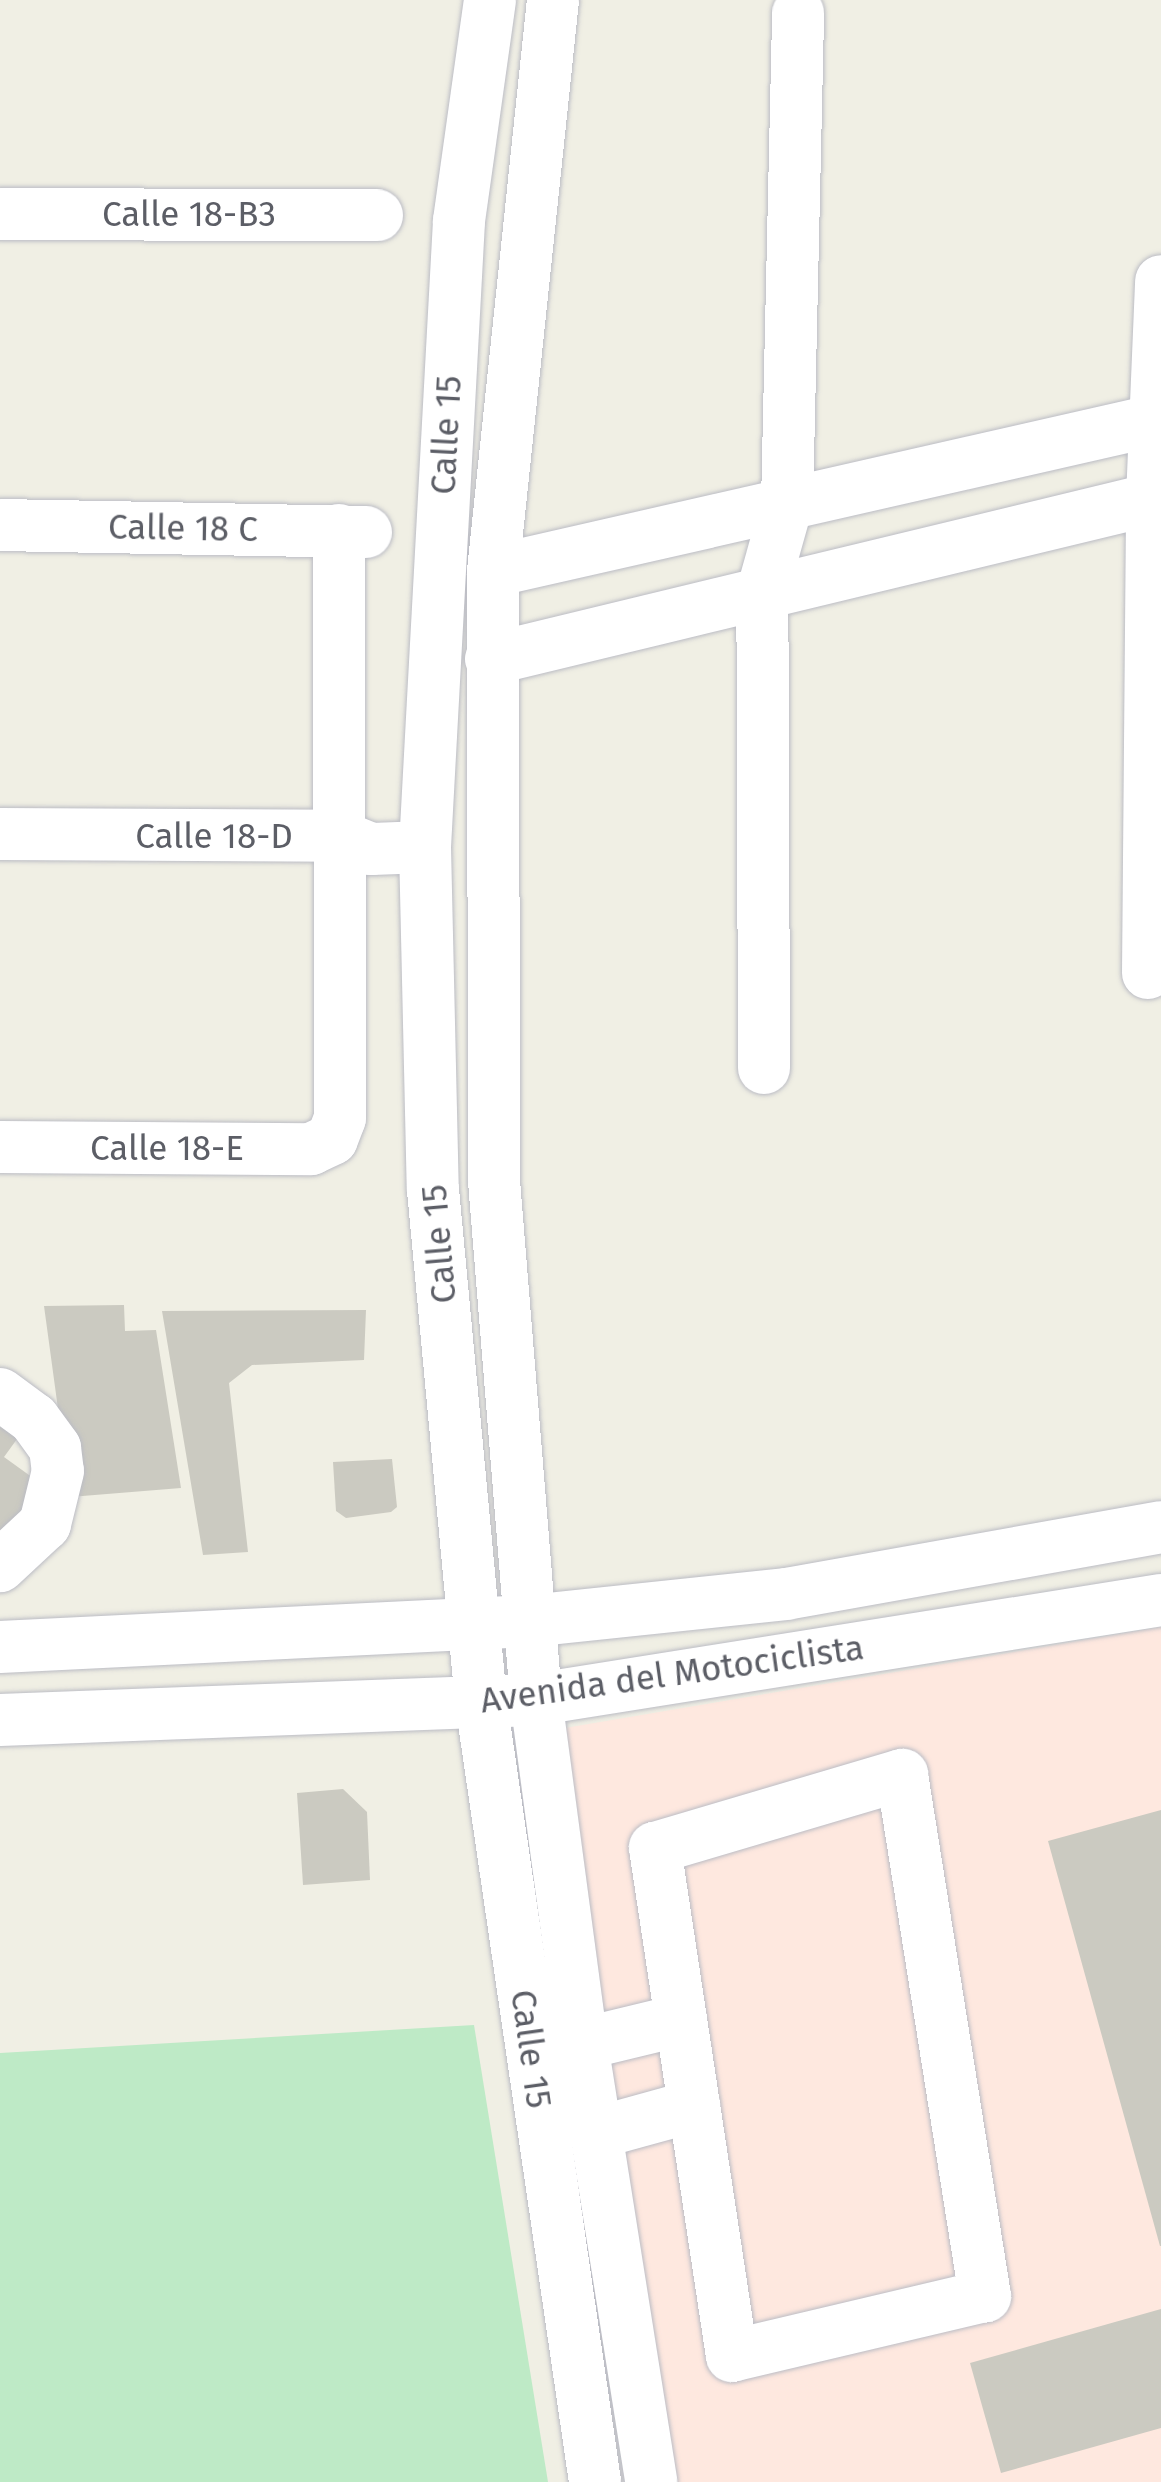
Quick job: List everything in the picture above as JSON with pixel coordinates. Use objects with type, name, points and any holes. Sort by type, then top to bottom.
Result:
[{"type":"street","name":"Calle 15","points":[[490,0],[459,221],[425,848],[433,1190],[481,1702],[595,2482]]},
{"type":"street","name":"Calle 15","points":[[554,0],[493,571],[494,1181],[536,1699],[582,2044],[651,2482]]},
{"type":"street","points":[[764,1068],[762,593],[787,504],[798,13]]},
{"type":"street","name":"Calle 18-B3","points":[[0,214],[377,214]]},
{"type":"street","points":[[1148,973],[1161,281]]},
{"type":"street","points":[[493,571],[1158,420]]},
{"type":"street","points":[[492,659],[1156,498]]},
{"type":"street","name":"Calle 18 C","points":[[0,525],[352,531],[339,836]]},
{"type":"street","name":"Calle 18-D","points":[[0,834],[339,836],[372,849],[425,848]]},
{"type":"street","name":"Calle 18-E","points":[[0,1147],[310,1149],[332,1139],[340,1118],[339,836]]},
{"type":"street","points":[[0,1394],[34,1419],[55,1448],[58,1471],[46,1524],[0,1566]]},
{"type":"street","name":"Avenida del Motociclista","points":[[0,1646],[530,1622],[786,1594],[1161,1528]]},
{"type":"street","name":"Avenida del Motociclista","points":[[0,1720],[536,1699],[1161,1600]]},
{"type":"street","points":[[902,1774],[985,2296],[732,2356],[681,2020],[655,1848],[902,1774]]},
{"type":"street","points":[[582,2044],[681,2020]]},
{"type":"street","points":[[596,2132],[694,2106]]},
{"type":"street","points":[[573,2339],[628,2339]]},
{"type":"shaded area","points":[[1161,1627],[1161,2482],[674,2482],[559,1729]]},
{"type":"green space","points":[[474,2025],[548,2482],[0,2482],[0,2053]]},
{"type":"building","points":[[124,1305],[125,1331],[156,1330],[181,1488],[70,1497],[44,1306]]},
{"type":"building","points":[[366,1310],[364,1360],[252,1365],[229,1383],[248,1552],[203,1555],[162,1311]]},
{"type":"building","points":[[0,1411],[25,1428],[4,1457],[47,1488],[0,1553]]},
{"type":"building","points":[[392,1459],[397,1507],[391,1512],[346,1518],[336,1511],[333,1462]]},
{"type":"building","points":[[343,1789],[367,1812],[370,1880],[303,1885],[297,1793]]},
{"type":"building","points":[[1161,1810],[1161,2246],[1160,2246],[1048,1841]]},
{"type":"building","points":[[1161,2309],[1161,2428],[1001,2473],[970,2363]]}]
